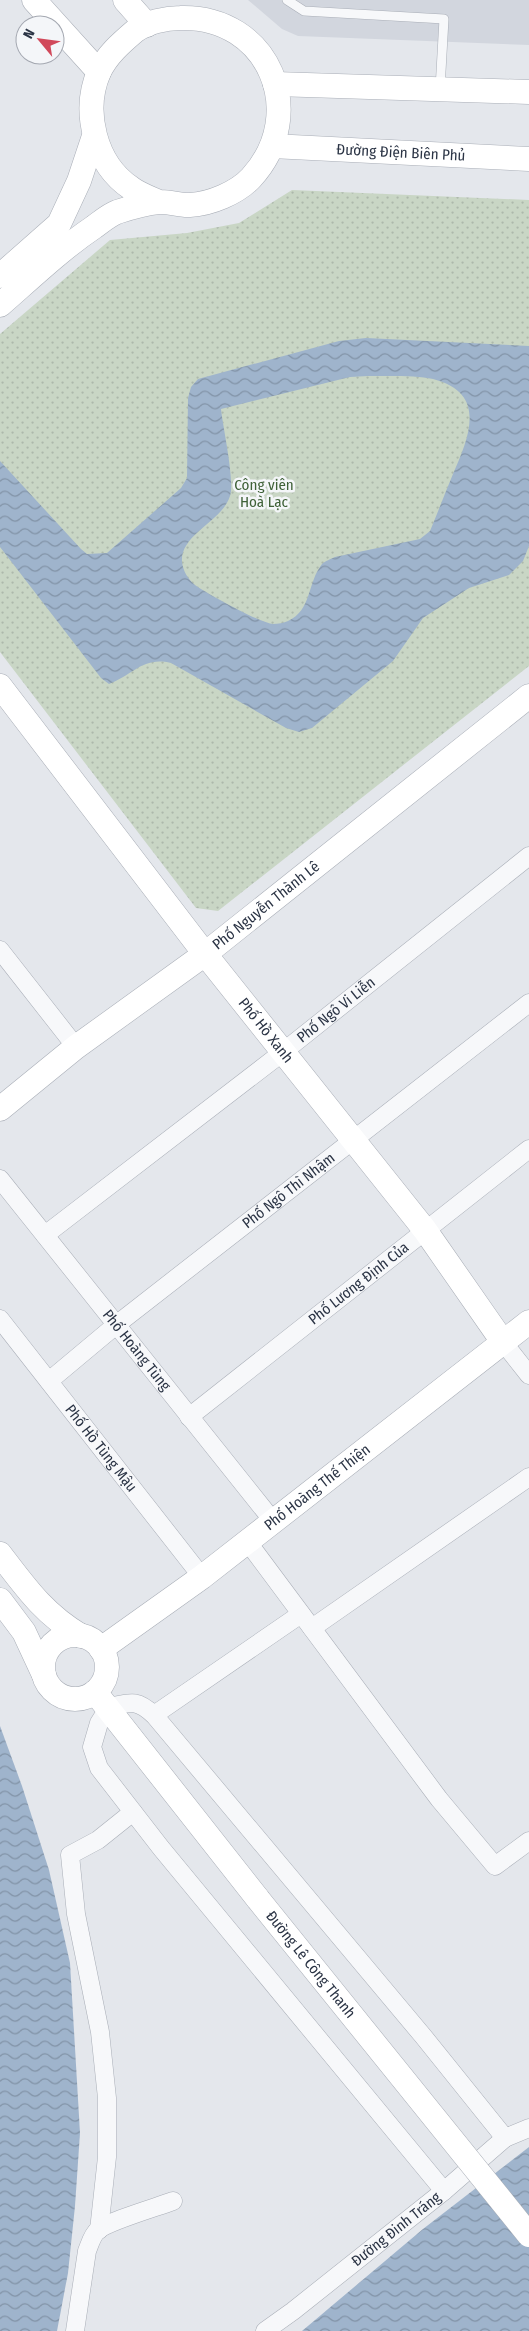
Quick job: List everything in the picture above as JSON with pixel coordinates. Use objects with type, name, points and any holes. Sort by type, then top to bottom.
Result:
[{"type":"street","points":[[34,0],[99,72]]},
{"type":"street","points":[[125,0],[147,25]]},
{"type":"street","points":[[0,305],[74,240],[116,212],[159,202],[191,205],[222,198],[250,180],[269,154],[272,146],[278,125],[278,95],[269,67],[251,43],[226,25],[198,17],[168,18],[147,25],[139,28],[116,47],[99,72],[91,104],[94,136],[107,165],[130,188],[159,202]]},
{"type":"street","points":[[275,84],[529,92]]},
{"type":"street","points":[[0,276],[59,224],[79,181],[94,136]]},
{"type":"street","name":"Đường Điện Biên Phủ","points":[[272,146],[529,159]]},
{"type":"street","name":"Phố Hồ Xanh","points":[[0,686],[205,954],[425,1230],[503,1342],[529,1375]]},
{"type":"street","name":"Phố Nguyễn Thành Lê","points":[[0,1109],[76,1047],[205,954],[529,696]]},
{"type":"street","name":"Phố Ngô Vi Liễn","points":[[45,1235],[283,1052],[529,856]]},
{"type":"street","points":[[0,950],[76,1047]]},
{"type":"street","name":"Phố Ngô Thì Nhậm","points":[[50,1380],[116,1326],[529,1003]]},
{"type":"street","name":"Phố Lương Định Của","points":[[189,1416],[529,1149]]},
{"type":"street","name":"Phố Hoàng Tùng","points":[[0,1179],[273,1521]]},
{"type":"street","name":"Phố Hồ Tùng Mậu","points":[[0,1319],[50,1380],[202,1577]]},
{"type":"street","name":"Phố Hoàng Thế Thiện","points":[[101,1649],[202,1577],[529,1322]]},
{"type":"street","points":[[154,1715],[306,1621],[529,1477]]},
{"type":"street","points":[[247,1541],[439,1799],[495,1866],[529,1841]]},
{"type":"street","points":[[0,1554],[40,1605],[60,1624],[92,1640],[101,1649],[107,1665],[99,1723],[92,1747],[99,1768],[444,2191]]},
{"type":"street","points":[[0,1600],[24,1632],[50,1687],[67,1698],[77,1699],[92,1696],[102,1700],[133,1702],[143,1705],[154,1715],[423,2036],[505,2138]]},
{"type":"street","points":[[45,1677],[44,1666],[46,1656],[52,1646],[60,1639],[70,1636],[81,1636]]},
{"type":"street","name":"Đường Lê Công Thanh","points":[[102,1700],[258,1899],[529,2235]]},
{"type":"street","points":[[99,2230],[107,2157],[107,2098],[100,2032],[76,1914],[70,1855],[98,1840],[133,1812]]},
{"type":"street","name":"Đường Đinh Tráng","points":[[264,2331],[293,2312],[444,2191],[505,2138],[529,2128]]},
{"type":"street","points":[[75,2331],[87,2251],[92,2239],[99,2230],[173,2201]]},
{"type":"lane","points":[[287,0],[304,11],[444,19],[440,89]]},
{"type":"shaded area","points":[[248,0],[529,0],[529,45],[298,36],[282,29]]},
{"type":"green space","name":"Công viên Hoà Lạc","points":[[292,190],[529,200],[529,666],[218,911],[196,908],[0,652],[0,334],[110,240],[187,233],[239,223]]},
{"type":"water","points":[[366,338],[529,346],[529,546],[523,561],[509,575],[469,588],[423,618],[393,661],[312,728],[299,732],[286,728],[171,663],[153,662],[145,664],[109,684],[101,678],[0,547],[0,461],[81,549],[87,554],[107,553],[181,488],[187,478],[188,398],[191,387],[198,379],[339,341]],"holes":[[[410,376],[433,379],[450,386],[462,395],[468,405],[470,418],[464,446],[430,531],[420,539],[335,557],[325,562],[317,571],[301,610],[296,616],[283,623],[267,623],[246,614],[195,585],[183,569],[183,552],[194,536],[226,505],[230,496],[230,467],[221,409],[350,377]]]},
{"type":"water","points":[[0,1726],[49,1870],[70,1963],[80,2133],[68,2273],[57,2331],[0,2331]]},
{"type":"water","points":[[529,2147],[529,2331],[302,2331],[423,2229]]}]
